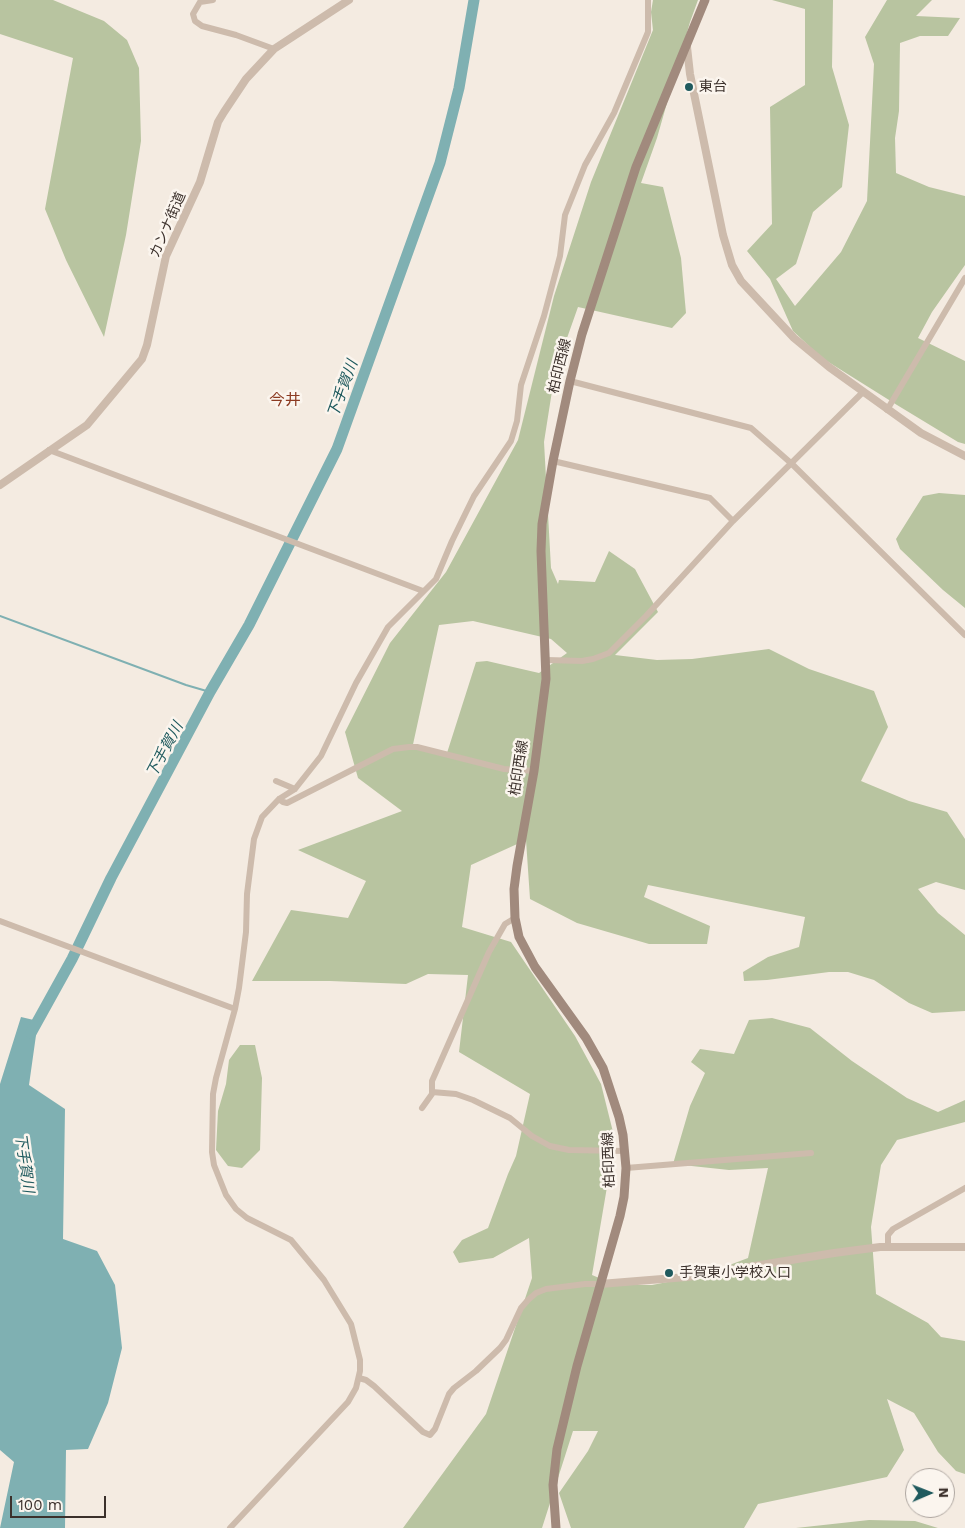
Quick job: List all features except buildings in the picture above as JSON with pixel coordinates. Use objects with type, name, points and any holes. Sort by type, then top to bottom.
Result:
[{"type":"main road","name":"柏印西線","points":[[556,1528],[553,1485],[557,1449],[577,1366],[620,1216],[626,1168],[620,1117],[603,1068],[586,1038],[535,967],[519,937],[515,918],[514,889],[534,771],[546,679],[541,550],[542,524],[570,381],[582,334],[636,167],[705,0]]},
{"type":"street","points":[[213,0],[200,2],[194,14],[195,21],[202,26],[236,35],[274,49]]},
{"type":"street","name":"カンナ街道","points":[[0,485],[87,425],[142,359],[147,345],[166,256],[200,182],[218,122],[246,79],[274,49],[349,0]]},
{"type":"street","points":[[232,1527],[348,1402],[353,1395],[359,1378],[360,1360],[351,1324],[324,1280],[291,1240],[247,1218],[236,1209],[226,1196],[214,1165],[212,1137],[216,1078],[235,1008],[246,932],[247,894],[254,839],[262,817],[279,799],[295,789],[321,756],[375,646],[388,626],[436,579],[474,496],[511,441],[517,421],[521,385],[544,316],[560,256],[565,215],[585,165],[614,113],[648,32],[648,0]]},
{"type":"street","points":[[687,47],[690,74],[723,235],[732,265],[741,281],[794,338],[829,367],[921,433],[965,456]]},
{"type":"street","points":[[887,410],[965,278]]},
{"type":"street","points":[[570,381],[751,428],[792,464],[965,635]]},
{"type":"street","points":[[546,660],[582,661],[593,659],[609,652],[646,616],[733,521],[863,392]]},
{"type":"street","points":[[49,450],[423,591]]},
{"type":"street","points":[[553,462],[710,498],[733,521]]},
{"type":"street","points":[[279,799],[287,803],[393,748],[417,747],[504,769],[534,771]]},
{"type":"street","points":[[276,781],[295,789]]},
{"type":"street","points":[[422,1108],[430,1099],[432,1081],[489,952],[505,924],[515,918]]},
{"type":"street","points":[[0,921],[235,1008]]},
{"type":"street","points":[[432,1092],[456,1094],[473,1100],[510,1118],[532,1136],[550,1146],[569,1150],[625,1151]]},
{"type":"street","points":[[626,1168],[811,1153]]},
{"type":"street","points":[[888,1246],[888,1235],[893,1229],[965,1188]]},
{"type":"street","points":[[359,1378],[366,1380],[374,1386],[423,1432],[430,1435],[435,1430],[449,1394],[500,1348],[506,1340],[516,1316],[528,1300],[536,1293],[546,1289],[585,1284],[687,1277],[888,1246],[965,1247]]},
{"type":"green space","points":[[0,0],[53,0],[104,21],[127,40],[139,68],[141,141],[126,235],[104,337],[66,260],[45,209],[73,58],[0,34]]},
{"type":"green space","points":[[653,0],[698,0],[657,138],[641,183],[663,187],[681,258],[686,313],[672,328],[578,307],[555,372],[544,442],[551,568],[558,584],[559,580],[595,582],[609,551],[635,569],[658,612],[615,655],[657,660],[692,659],[769,649],[809,669],[874,691],[888,727],[861,781],[909,801],[947,812],[965,839],[965,890],[936,882],[918,889],[938,913],[965,935],[965,1011],[932,1013],[909,1003],[874,980],[848,972],[829,972],[744,981],[743,972],[768,957],[799,947],[805,917],[648,885],[644,897],[710,926],[707,944],[649,944],[577,923],[530,899],[526,840],[471,865],[462,927],[511,942],[575,1036],[601,1084],[615,1140],[592,1275],[616,1285],[652,1285],[703,1275],[748,1258],[768,1168],[729,1170],[673,1164],[690,1106],[705,1073],[691,1062],[700,1049],[734,1054],[749,1020],[772,1018],[810,1028],[852,1061],[907,1098],[938,1112],[965,1100],[965,1122],[897,1140],[881,1165],[871,1227],[876,1294],[928,1323],[941,1337],[965,1341],[965,1474],[956,1471],[938,1452],[914,1413],[887,1399],[904,1450],[887,1477],[758,1504],[744,1528],[571,1528],[559,1493],[588,1451],[598,1431],[573,1431],[542,1528],[403,1528],[486,1414],[532,1278],[529,1238],[493,1258],[459,1263],[453,1252],[462,1240],[488,1228],[516,1156],[530,1094],[459,1052],[468,975],[428,974],[406,984],[330,981],[252,981],[291,910],[348,918],[366,881],[298,850],[402,811],[358,778],[345,732],[390,643],[446,572],[518,440],[554,296],[591,182],[653,30],[651,12]],"holes":[[[473,621],[551,639],[567,653],[539,673],[487,661],[476,662],[447,753],[412,749],[439,625]]]},
{"type":"green space","points":[[772,0],[833,0],[832,67],[849,125],[842,187],[813,212],[796,264],[776,279],[795,306],[841,252],[867,201],[874,64],[865,37],[887,0],[932,0],[916,16],[960,18],[948,36],[920,36],[900,43],[899,111],[895,138],[896,173],[929,187],[965,196],[965,265],[932,312],[918,338],[965,361],[965,444],[958,442],[822,358],[793,331],[770,279],[747,251],[772,224],[770,107],[805,85],[805,9]]},
{"type":"green space","points":[[939,493],[965,495],[965,608],[900,549],[896,539],[923,496]]},
{"type":"green space","points":[[240,1045],[255,1045],[262,1078],[260,1150],[242,1168],[228,1166],[216,1150],[218,1111],[226,1084],[229,1060]]},
{"type":"green space","points":[[869,1520],[915,1521],[938,1528],[796,1528]]},
{"type":"water","points":[[21,1017],[38,1021],[29,1085],[65,1109],[63,1239],[97,1251],[115,1285],[122,1348],[108,1403],[88,1449],[66,1450],[65,1528],[0,1528],[14,1462],[0,1450],[0,1084]]},
{"type":"waterway","name":"下手賀川","points":[[31,1033],[72,959],[111,878],[210,692],[249,625],[337,449],[440,163],[459,88],[474,0]]},
{"type":"waterway","points":[[0,616],[186,685],[210,692]]},
{"type":"place","name":"東台","points":[[689,87]]},
{"type":"place","name":"手賀東小学校入口","points":[[669,1273]]},
{"type":"district","name":"今井","points":[[285,400]]}]
